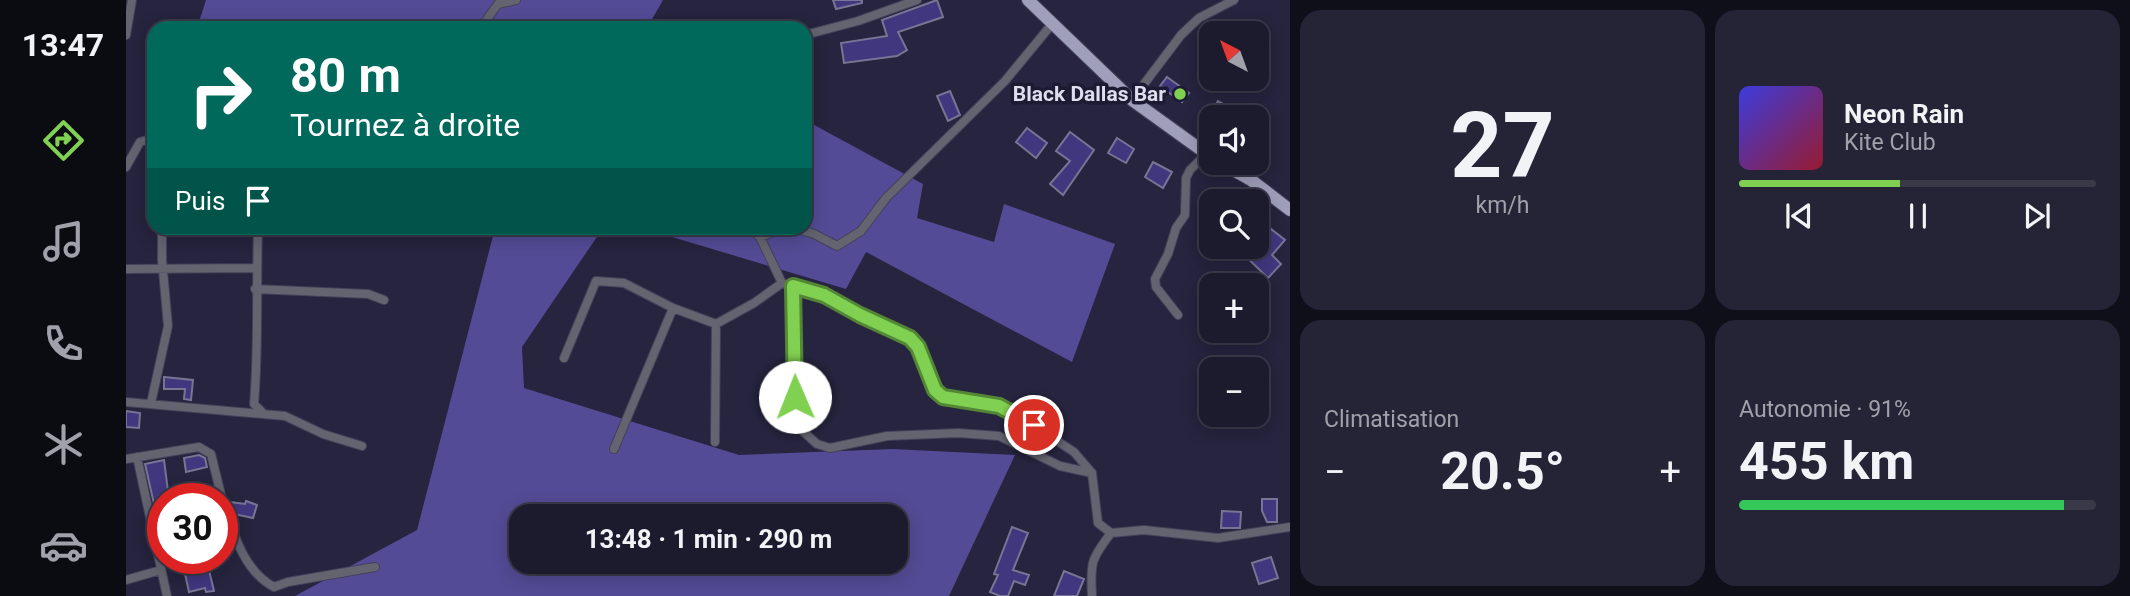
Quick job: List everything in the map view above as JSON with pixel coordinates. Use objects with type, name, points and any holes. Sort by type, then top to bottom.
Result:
[{"type":"main road","points":[[1028,0],[1132,100],[1199,149]]},
{"type":"main road","points":[[1242,175],[1288,204]]},
{"type":"street","points":[[126,35],[132,0]]},
{"type":"street","points":[[486,21],[498,4],[516,0]]},
{"type":"street","points":[[812,33],[858,21],[917,0]]},
{"type":"street","points":[[1132,100],[1181,35],[1199,18],[1234,0]]},
{"type":"street","points":[[812,233],[837,246],[861,231],[886,198],[1005,81],[1052,24]]},
{"type":"street","points":[[126,167],[140,142],[147,140]]},
{"type":"street","points":[[1178,315],[1156,286],[1155,279],[1168,254],[1176,228],[1185,215],[1186,178],[1190,170],[1199,163]]},
{"type":"street","points":[[151,403],[168,326],[162,235]]},
{"type":"street","points":[[258,235],[257,365],[254,404],[263,413]]},
{"type":"street","points":[[765,235],[760,237],[782,283],[824,295],[910,338],[918,347],[935,390],[943,397],[999,406],[1013,412],[1074,452],[1092,473],[1098,523],[1111,533],[1144,530],[1218,538],[1290,527]]},
{"type":"street","points":[[126,269],[256,268]]},
{"type":"street","points":[[564,358],[596,281],[624,284],[673,308],[716,324],[754,303],[782,283]]},
{"type":"street","points":[[793,286],[795,424],[817,444],[830,448],[887,436],[958,433],[999,436],[1009,438],[1060,466],[1092,473]]},
{"type":"street","points":[[256,289],[368,294],[384,300]]},
{"type":"street","points":[[614,449],[673,308]]},
{"type":"street","points":[[715,442],[716,324]]},
{"type":"street","points":[[126,402],[285,416],[323,434],[362,446]]},
{"type":"street","points":[[126,458],[199,447],[211,454],[218,483]]},
{"type":"street","points":[[137,457],[147,504]]},
{"type":"street","points":[[1092,596],[1091,569],[1094,555],[1111,533]]},
{"type":"street","points":[[238,546],[261,581],[274,587],[288,582],[375,567]]},
{"type":"street","points":[[126,580],[147,574]]},
{"type":"street","points":[[162,574],[167,596]]},
{"type":"shaded area","points":[[206,0],[663,0],[651,21],[199,21]]},
{"type":"shaded area","points":[[812,124],[923,184],[917,218],[994,242],[1004,204],[1115,244],[1072,362],[866,252],[846,289],[665,235],[812,235]]},
{"type":"shaded area","points":[[493,235],[598,235],[522,347],[524,388],[739,455],[893,449],[1015,455],[949,596],[295,596],[417,530]]},
{"type":"building","points":[[833,0],[862,0],[862,3],[836,9]]},
{"type":"building","points":[[937,0],[943,17],[898,32],[907,50],[897,56],[844,63],[841,43],[887,36],[882,20]]},
{"type":"building","points":[[1167,77],[1189,93],[1182,102],[1160,86]]},
{"type":"building","points":[[950,91],[960,115],[948,121],[937,96]]},
{"type":"building","points":[[1027,128],[1047,143],[1036,158],[1016,142]]},
{"type":"building","points":[[1070,132],[1094,150],[1063,195],[1050,184],[1070,161],[1056,151]]},
{"type":"building","points":[[1117,138],[1134,149],[1126,163],[1108,153]]},
{"type":"building","points":[[1153,162],[1172,172],[1163,188],[1145,177]]},
{"type":"building","points":[[1271,229],[1285,240],[1272,255],[1281,264],[1269,277],[1269,273],[1263,273],[1248,259],[1269,259]]},
{"type":"building","points":[[164,377],[193,380],[191,400],[184,399],[185,389],[164,389]]},
{"type":"building","points":[[126,411],[140,413],[139,428],[126,427]]},
{"type":"building","points":[[199,455],[205,458],[207,467],[186,472],[184,458]]},
{"type":"building","points":[[164,460],[167,483],[149,483],[145,464]]},
{"type":"building","points":[[1262,499],[1277,499],[1277,522],[1267,522],[1262,511]]},
{"type":"building","points":[[246,501],[257,505],[253,518],[238,515],[238,503],[245,504]]},
{"type":"building","points":[[1222,511],[1241,512],[1240,528],[1221,528]]},
{"type":"building","points":[[1012,527],[1028,533],[1013,570],[1029,575],[1025,585],[1014,581],[1008,596],[1000,596],[990,592],[998,575],[994,574]]},
{"type":"building","points":[[1271,557],[1278,578],[1259,584],[1252,563]]},
{"type":"building","points":[[1064,571],[1084,579],[1077,596],[1054,596]]},
{"type":"building","points":[[185,574],[210,574],[214,591],[206,592],[205,588],[189,592]]},
{"type":"place","name":"Black Dallas Bar","points":[[1180,94]]},
{"type":"route","points":[[795,397],[793,286],[824,295],[910,338],[918,347],[935,390],[943,397],[999,406],[1034,425]]}]
